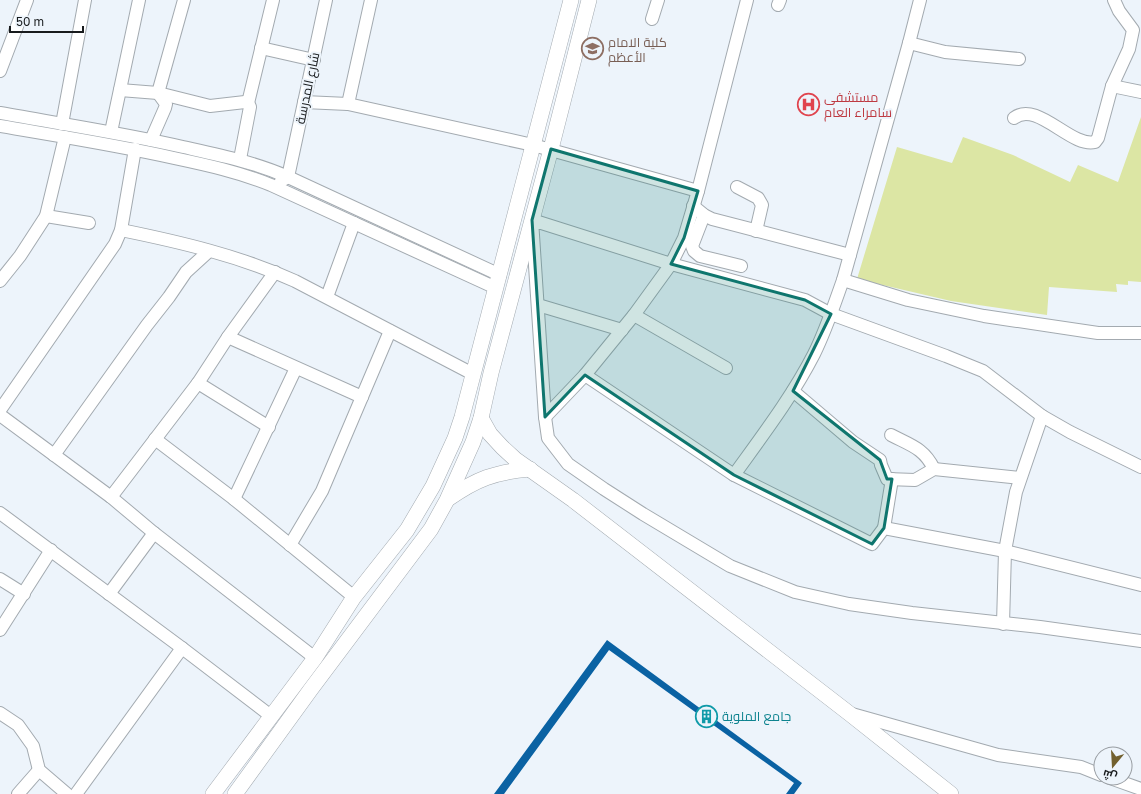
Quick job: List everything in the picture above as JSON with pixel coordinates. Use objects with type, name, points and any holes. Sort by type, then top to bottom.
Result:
[{"type":"main road","points":[[213,794],[315,658],[354,597],[407,530],[433,486],[455,438],[462,417],[571,0]]},
{"type":"main road","points":[[235,794],[431,529],[447,500],[473,442],[481,418],[491,373],[589,0]]},
{"type":"main road","points":[[481,418],[490,434],[515,459],[579,505],[850,714],[951,794]]},
{"type":"main road","points":[[447,500],[466,486],[486,477],[508,471],[530,469]]},
{"type":"main road","points":[[371,575],[387,588]]},
{"type":"street","points":[[0,71],[27,0]]},
{"type":"street","points":[[62,124],[85,0]]},
{"type":"street","points":[[111,132],[138,0]]},
{"type":"street","points":[[158,93],[184,0]]},
{"type":"street","points":[[240,159],[250,107],[248,103],[273,0]]},
{"type":"street","name":"شارع المدرسة","points":[[288,177],[326,0]]},
{"type":"street","points":[[348,104],[371,0]]},
{"type":"street","points":[[652,19],[658,0]]},
{"type":"street","points":[[545,417],[586,375],[634,315],[671,264],[684,238],[698,191],[747,0]]},
{"type":"street","points":[[734,475],[793,391],[815,353],[831,314],[843,280],[920,0]]},
{"type":"street","points":[[1014,118],[1018,115],[1026,113],[1038,117],[1090,144],[1095,142],[1098,138],[1112,86],[1129,49],[1133,30],[1119,11],[1114,0]]},
{"type":"street","points":[[909,43],[945,52],[1019,59]]},
{"type":"street","points":[[261,48],[314,60]]},
{"type":"street","points":[[1112,86],[1141,92]]},
{"type":"street","points":[[120,90],[158,93],[210,106],[245,102],[248,103]]},
{"type":"street","points":[[151,140],[166,104],[158,93]]},
{"type":"street","points":[[304,102],[348,104],[551,149],[698,191]]},
{"type":"street","points":[[0,113],[111,132],[240,159],[288,177],[498,281]]},
{"type":"street","points":[[0,126],[135,149],[233,171],[271,185],[354,223],[498,281]]},
{"type":"street","points":[[0,281],[20,256],[46,216],[65,137]]},
{"type":"street","points":[[0,410],[115,244],[121,230],[135,149]]},
{"type":"street","points":[[271,185],[283,181],[288,177]]},
{"type":"street","points":[[737,187],[758,198],[762,205],[756,231]]},
{"type":"street","points":[[693,206],[704,216],[712,219],[850,255]]},
{"type":"street","points":[[46,216],[89,223]]},
{"type":"street","points":[[704,216],[692,246],[694,251],[700,256],[741,266]]},
{"type":"street","points":[[1141,467],[1070,432],[1042,416],[983,371],[831,314],[805,300],[671,264],[532,220],[545,417],[548,438],[568,464],[604,489],[730,566],[795,592],[849,604],[912,613],[1141,641]]},
{"type":"street","points":[[327,297],[354,223]]},
{"type":"street","points":[[121,230],[157,237],[237,258],[275,272],[327,297],[473,374]]},
{"type":"street","points":[[54,455],[186,272],[209,251]]},
{"type":"street","points":[[111,497],[198,383],[228,337],[275,272]]},
{"type":"street","points":[[843,280],[908,300],[984,316],[1098,333],[1141,333]]},
{"type":"street","points":[[538,305],[622,330]]},
{"type":"street","points":[[634,315],[726,368]]},
{"type":"street","points":[[290,545],[322,491],[390,331]]},
{"type":"street","points":[[228,337],[362,397]]},
{"type":"street","points":[[234,499],[296,368]]},
{"type":"street","points":[[586,375],[734,475],[872,544],[884,528],[892,479]]},
{"type":"street","points":[[198,383],[269,427]]},
{"type":"street","points":[[793,391],[853,442],[880,460],[887,479],[915,480],[934,469],[1020,478]]},
{"type":"street","points":[[0,415],[111,497],[154,533],[315,658]]},
{"type":"street","points":[[1003,624],[1005,551],[1016,492],[1042,416]]},
{"type":"street","points":[[891,435],[919,449],[929,458],[934,469]]},
{"type":"street","points":[[155,439],[234,499],[354,597]]},
{"type":"street","points":[[0,513],[271,716]]},
{"type":"street","points":[[884,528],[1005,551],[1141,585]]},
{"type":"street","points":[[109,594],[154,533]]},
{"type":"street","points":[[0,630],[51,550]]},
{"type":"street","points":[[0,579],[24,594]]},
{"type":"street","points":[[76,794],[182,648]]},
{"type":"street","points":[[0,713],[18,725],[33,746],[39,770],[67,794]]},
{"type":"street","points":[[850,714],[998,755],[1081,767],[1093,772]]},
{"type":"street","points":[[18,794],[39,770]]},
{"type":"highlighted area","points":[[551,149],[698,191],[684,238],[671,264],[805,300],[831,314],[793,391],[880,460],[887,479],[892,479],[884,528],[872,544],[734,475],[585,375],[545,417],[532,220]]},
{"type":"green space","points":[[1141,117],[1141,282],[1128,281],[1128,285],[1116,284],[1117,292],[1049,287],[1047,315],[951,301],[857,279],[897,147],[952,163],[963,137],[1013,155],[1070,182],[1078,165],[1118,182]]},
{"type":"building","name":"جامع الملوية","points":[[607,640],[802,783],[794,794],[786,794],[794,783],[609,650],[504,794],[494,794]]},
{"type":"place","name":"كلية الامام الأعظم","points":[[592,49]]},
{"type":"place","name":"مستشفى سامراء العام","points":[[808,104]]},
{"type":"place","name":"جامع الملوية","points":[[706,716]]}]
